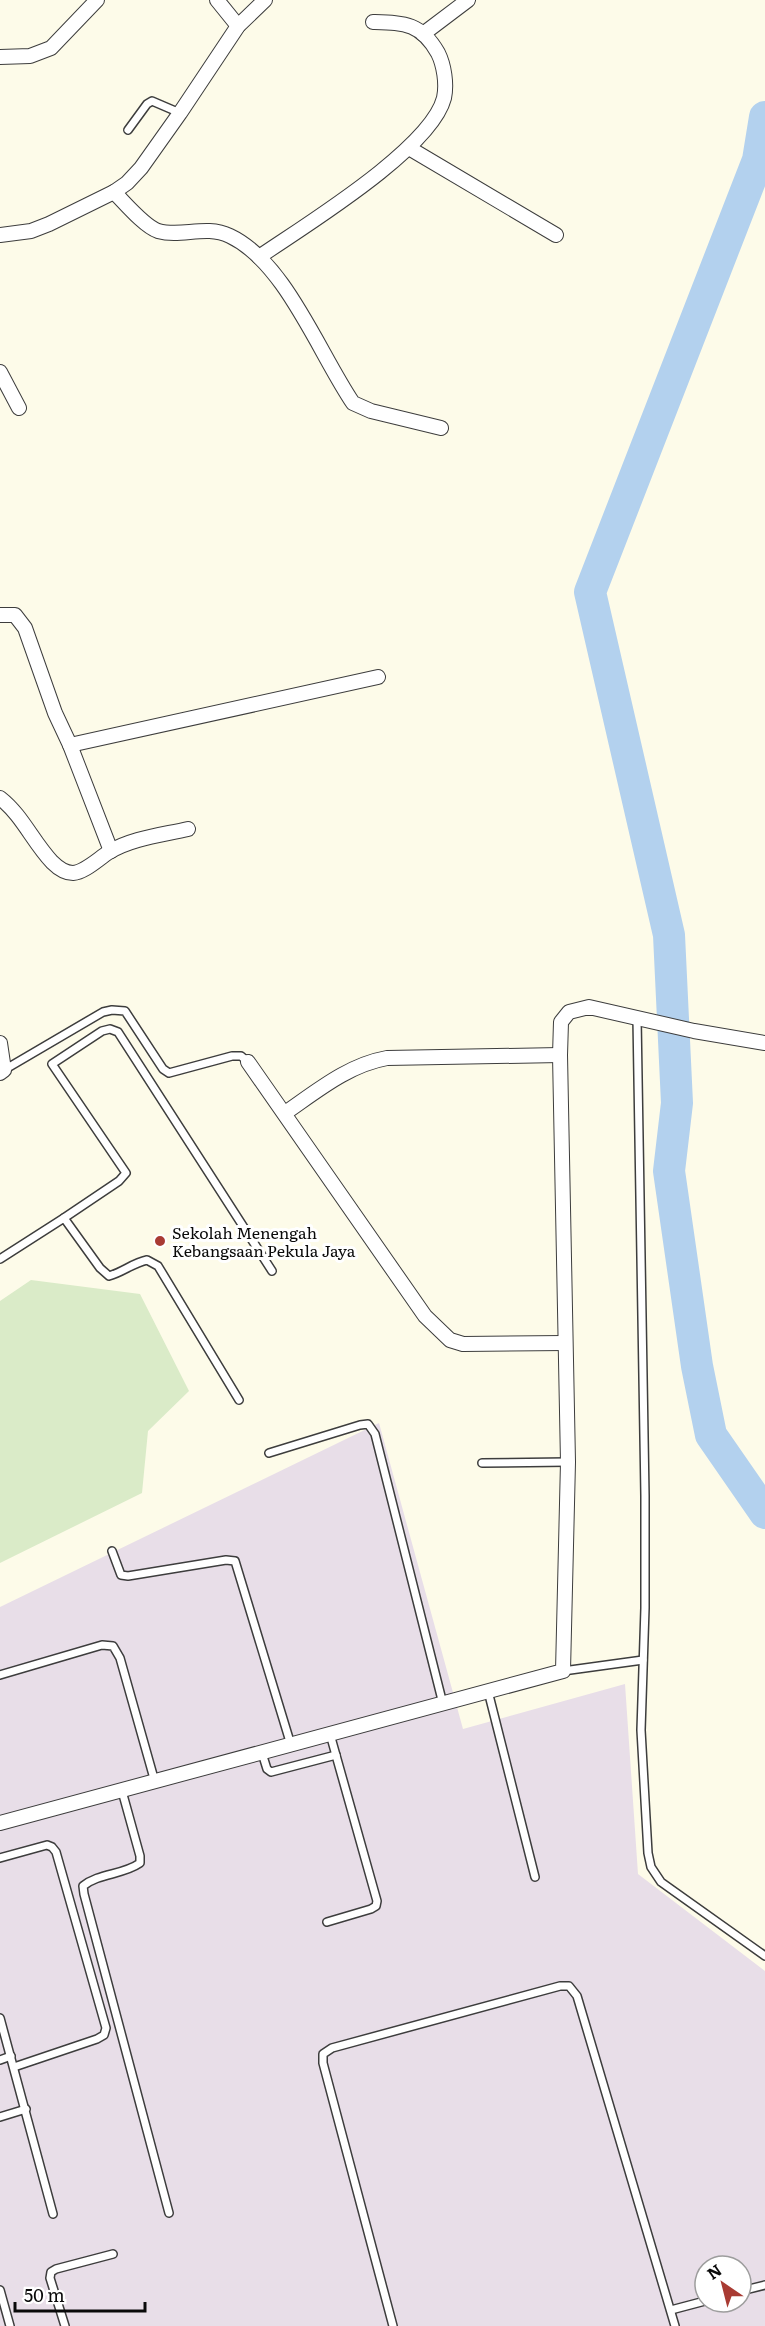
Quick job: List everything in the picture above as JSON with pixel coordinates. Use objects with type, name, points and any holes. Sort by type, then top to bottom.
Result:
[{"type":"street","points":[[0,57],[30,56],[51,48],[97,0]]},
{"type":"street","points":[[217,0],[238,26]]},
{"type":"street","points":[[0,235],[31,231],[114,192],[127,183],[141,168],[180,113],[238,26],[265,0]]},
{"type":"street","points":[[423,34],[468,0]]},
{"type":"street","points":[[259,257],[388,167],[409,148],[431,122],[444,99],[445,76],[441,59],[430,39],[414,26],[374,22]]},
{"type":"street","points":[[409,148],[556,236]]},
{"type":"street","points":[[114,192],[157,231],[212,230],[230,236],[247,246],[285,288],[353,403],[371,411],[441,428]]},
{"type":"street","points":[[0,372],[20,408]]},
{"type":"street","points":[[0,615],[15,615],[25,628],[55,713],[111,851]]},
{"type":"street","points":[[70,746],[378,677]]},
{"type":"street","points":[[0,798],[13,808],[25,828],[53,863],[62,870],[74,873],[133,841],[188,829]]},
{"type":"street","points":[[0,1824],[563,1671],[568,1462],[561,1022],[569,1012],[589,1007],[694,1031],[765,1043]]},
{"type":"street","points":[[0,1042],[2,1071]]},
{"type":"street","points":[[285,1113],[366,1062],[387,1058],[560,1055]]},
{"type":"street","points":[[248,1062],[425,1316],[445,1336],[463,1344],[565,1343]]},
{"type":"lane","points":[[128,130],[147,104],[152,101],[180,113]]},
{"type":"lane","points":[[2,1071],[103,1012],[112,1010],[125,1011],[163,1069],[169,1073],[232,1056],[241,1056],[248,1062]]},
{"type":"lane","points":[[637,1018],[645,1496],[641,1730],[648,1853],[651,1867],[661,1882],[765,1956]]},
{"type":"lane","points":[[0,1259],[119,1181],[126,1173],[52,1064],[102,1030],[110,1029],[118,1032],[272,1271]]},
{"type":"lane","points":[[64,1218],[100,1268],[109,1276],[120,1273],[137,1262],[147,1260],[158,1266],[239,1400]]},
{"type":"lane","points":[[268,1453],[360,1425],[368,1424],[375,1434],[443,1704]]},
{"type":"lane","points":[[482,1463],[568,1462]]},
{"type":"lane","points":[[112,1551],[121,1575],[128,1576],[226,1560],[235,1561],[291,1745]]},
{"type":"lane","points":[[0,1675],[102,1645],[113,1646],[120,1658],[154,1782]]},
{"type":"lane","points":[[563,1671],[643,1660]]},
{"type":"lane","points":[[488,1691],[536,1877]]},
{"type":"lane","points":[[327,1922],[371,1909],[376,1906],[377,1901],[330,1734]]},
{"type":"lane","points":[[262,1753],[267,1769],[271,1772],[336,1755]]},
{"type":"lane","points":[[122,1791],[140,1863],[134,1868],[90,1881],[83,1886],[169,2213]]},
{"type":"lane","points":[[0,1858],[47,1845],[52,1846],[56,1852],[106,2028],[104,2034],[97,2039],[14,2067]]},
{"type":"lane","points":[[393,2326],[323,2063],[323,2054],[332,2048],[561,1986],[569,1986],[577,1996],[675,2326]]},
{"type":"lane","points":[[0,2018],[53,2214]]},
{"type":"lane","points":[[0,2060],[11,2056]]},
{"type":"lane","points":[[0,2117],[26,2109]]},
{"type":"lane","points":[[65,2326],[50,2278],[51,2272],[113,2254]]},
{"type":"lane","points":[[0,2290],[10,2326]]},
{"type":"lane","points":[[671,2310],[693,2304]]},
{"type":"shaded area","points":[[379,1423],[463,1729],[625,1684],[638,1874],[765,1971],[765,2326],[0,2326],[0,1607]]},
{"type":"green space","points":[[31,1280],[140,1294],[189,1391],[148,1431],[142,1493],[0,1563],[0,1301]]},
{"type":"waterway","points":[[765,117],[758,160],[590,592],[669,935],[677,1103],[669,1171],[697,1366],[711,1435],[765,1513]]},
{"type":"place","name":"Sekolah Menengah Kebangsaan Pekula Jaya","points":[[160,1241]]}]
